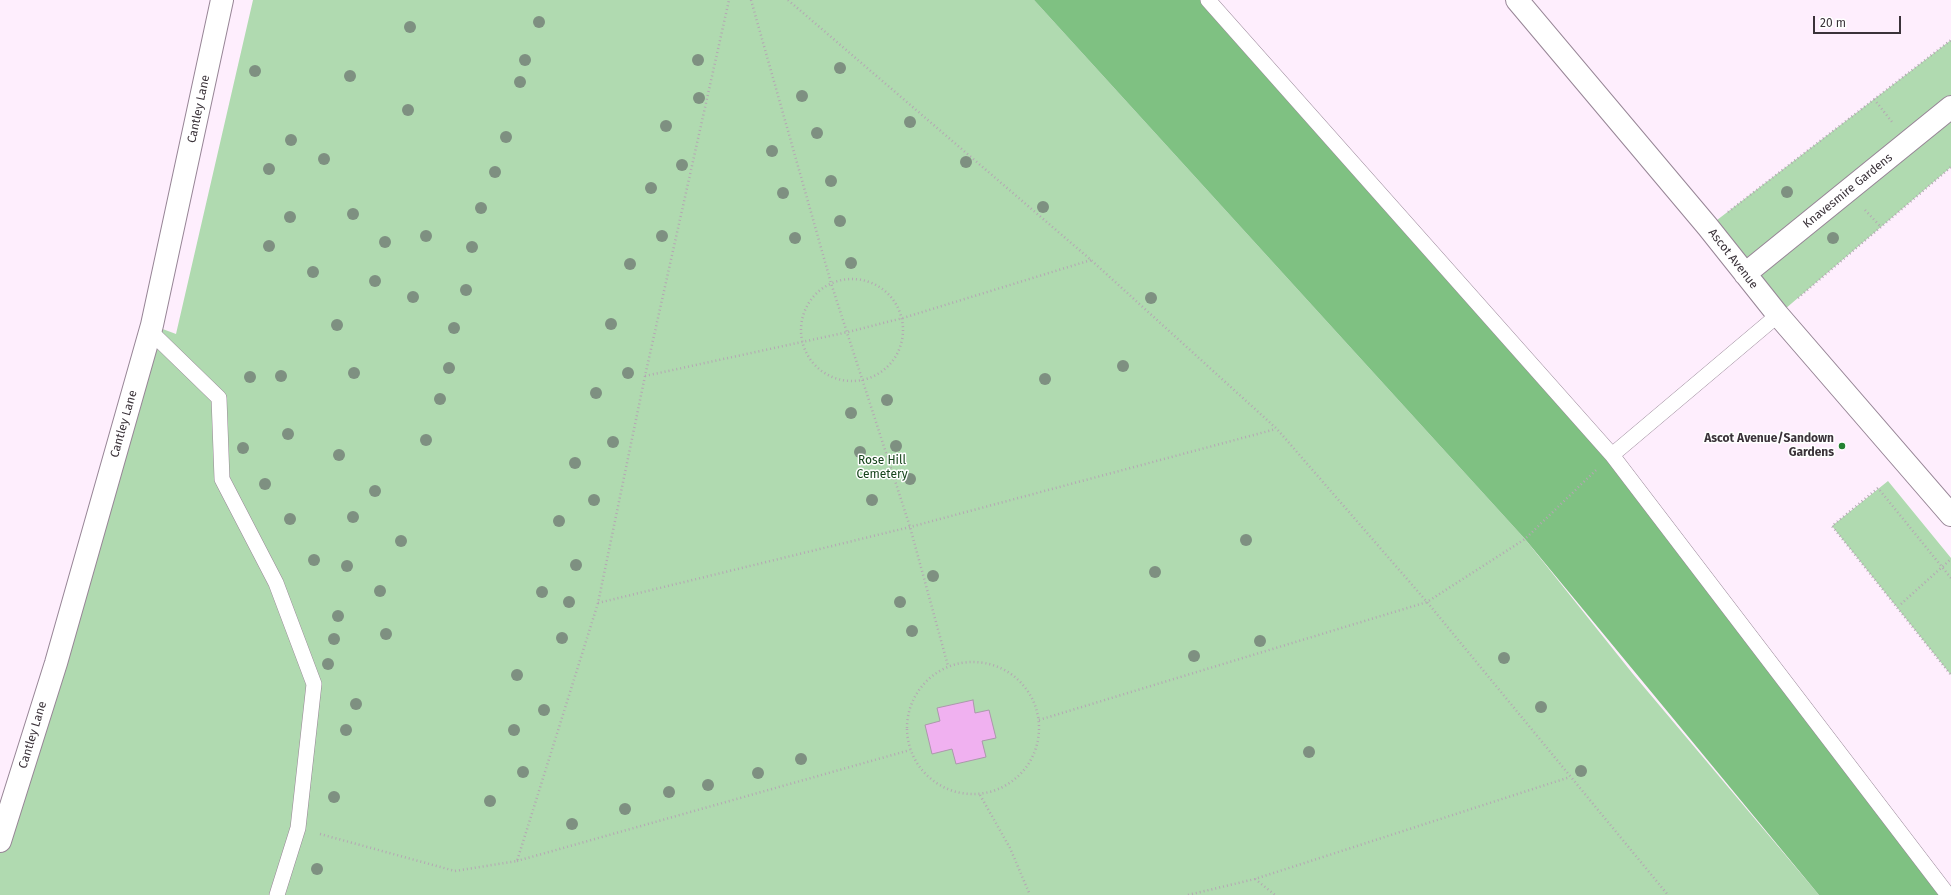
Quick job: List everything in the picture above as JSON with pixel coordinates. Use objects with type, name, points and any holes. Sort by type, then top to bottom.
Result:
[{"type":"street","name":"Cantley Lane","points":[[0,841],[56,663],[150,331],[222,0]]},
{"type":"street","name":"Ascot Avenue","points":[[1517,0],[1708,227],[1778,315],[1951,515]]},
{"type":"street","name":"Knavesmire Gardens","points":[[1745,274],[1951,107]]},
{"type":"lane","points":[[1208,0],[1612,455],[1948,895]]},
{"type":"lane","points":[[1612,455],[1778,315]]},
{"type":"lane","points":[[150,331],[219,398],[222,479],[276,583],[314,684],[298,828],[277,895]]},
{"type":"path","points":[[517,861],[598,603],[645,376],[729,0]]},
{"type":"path","points":[[751,0],[831,283],[910,527],[948,666]]},
{"type":"path","points":[[788,0],[1091,260],[1277,429],[1428,602],[1668,895]]},
{"type":"path","points":[[1708,227],[1951,40]]},
{"type":"path","points":[[1778,315],[1951,167]]},
{"type":"path","points":[[645,376],[848,332],[903,318],[1091,260]]},
{"type":"path","points":[[846,279],[861,279],[875,284],[888,292],[897,304],[903,318],[904,334],[901,348],[893,362],[882,372],[863,380],[852,382],[835,379],[820,371],[809,358],[802,342],[801,324],[806,307],[817,292],[831,283],[846,279]]},
{"type":"path","points":[[598,603],[910,527],[1277,429]]},
{"type":"path","points":[[1039,720],[1428,602],[1525,539],[1612,455]]},
{"type":"path","points":[[1951,578],[1878,488],[1832,526],[1951,675]]},
{"type":"path","points":[[1901,604],[1951,559]]},
{"type":"path","points":[[968,662],[988,663],[1007,670],[1022,683],[1034,700],[1039,720],[1038,741],[1036,748],[1031,761],[1018,778],[1000,789],[980,794],[958,793],[937,785],[921,770],[910,750],[906,730],[908,710],[917,692],[930,676],[948,666],[968,662]]},
{"type":"path","points":[[298,828],[455,871],[517,861],[910,750]]},
{"type":"path","points":[[1188,895],[1255,879],[1570,777]]},
{"type":"path","points":[[980,794],[1010,848],[1030,895]]},
{"type":"path","points":[[1255,879],[1275,895]]},
{"type":"green space","name":"Rose Hill Cemetery","points":[[253,0],[1034,0],[1525,539],[1633,674],[1819,895],[0,895],[0,841],[152,325],[176,334]]},
{"type":"green space","points":[[1034,0],[1207,0],[1612,455],[1948,895],[1819,895],[1525,539]]},
{"type":"green space","points":[[1951,40],[1951,167],[1778,315],[1708,227]]},
{"type":"green space","points":[[1888,481],[1951,558],[1951,675],[1832,526]]},
{"type":"building","points":[[973,700],[975,713],[989,710],[996,738],[982,741],[986,757],[956,764],[952,749],[932,754],[925,725],[940,721],[937,708]]},
{"type":"place","name":"Ascot Avenue/Sandown Gardens","points":[[1842,446]]}]
